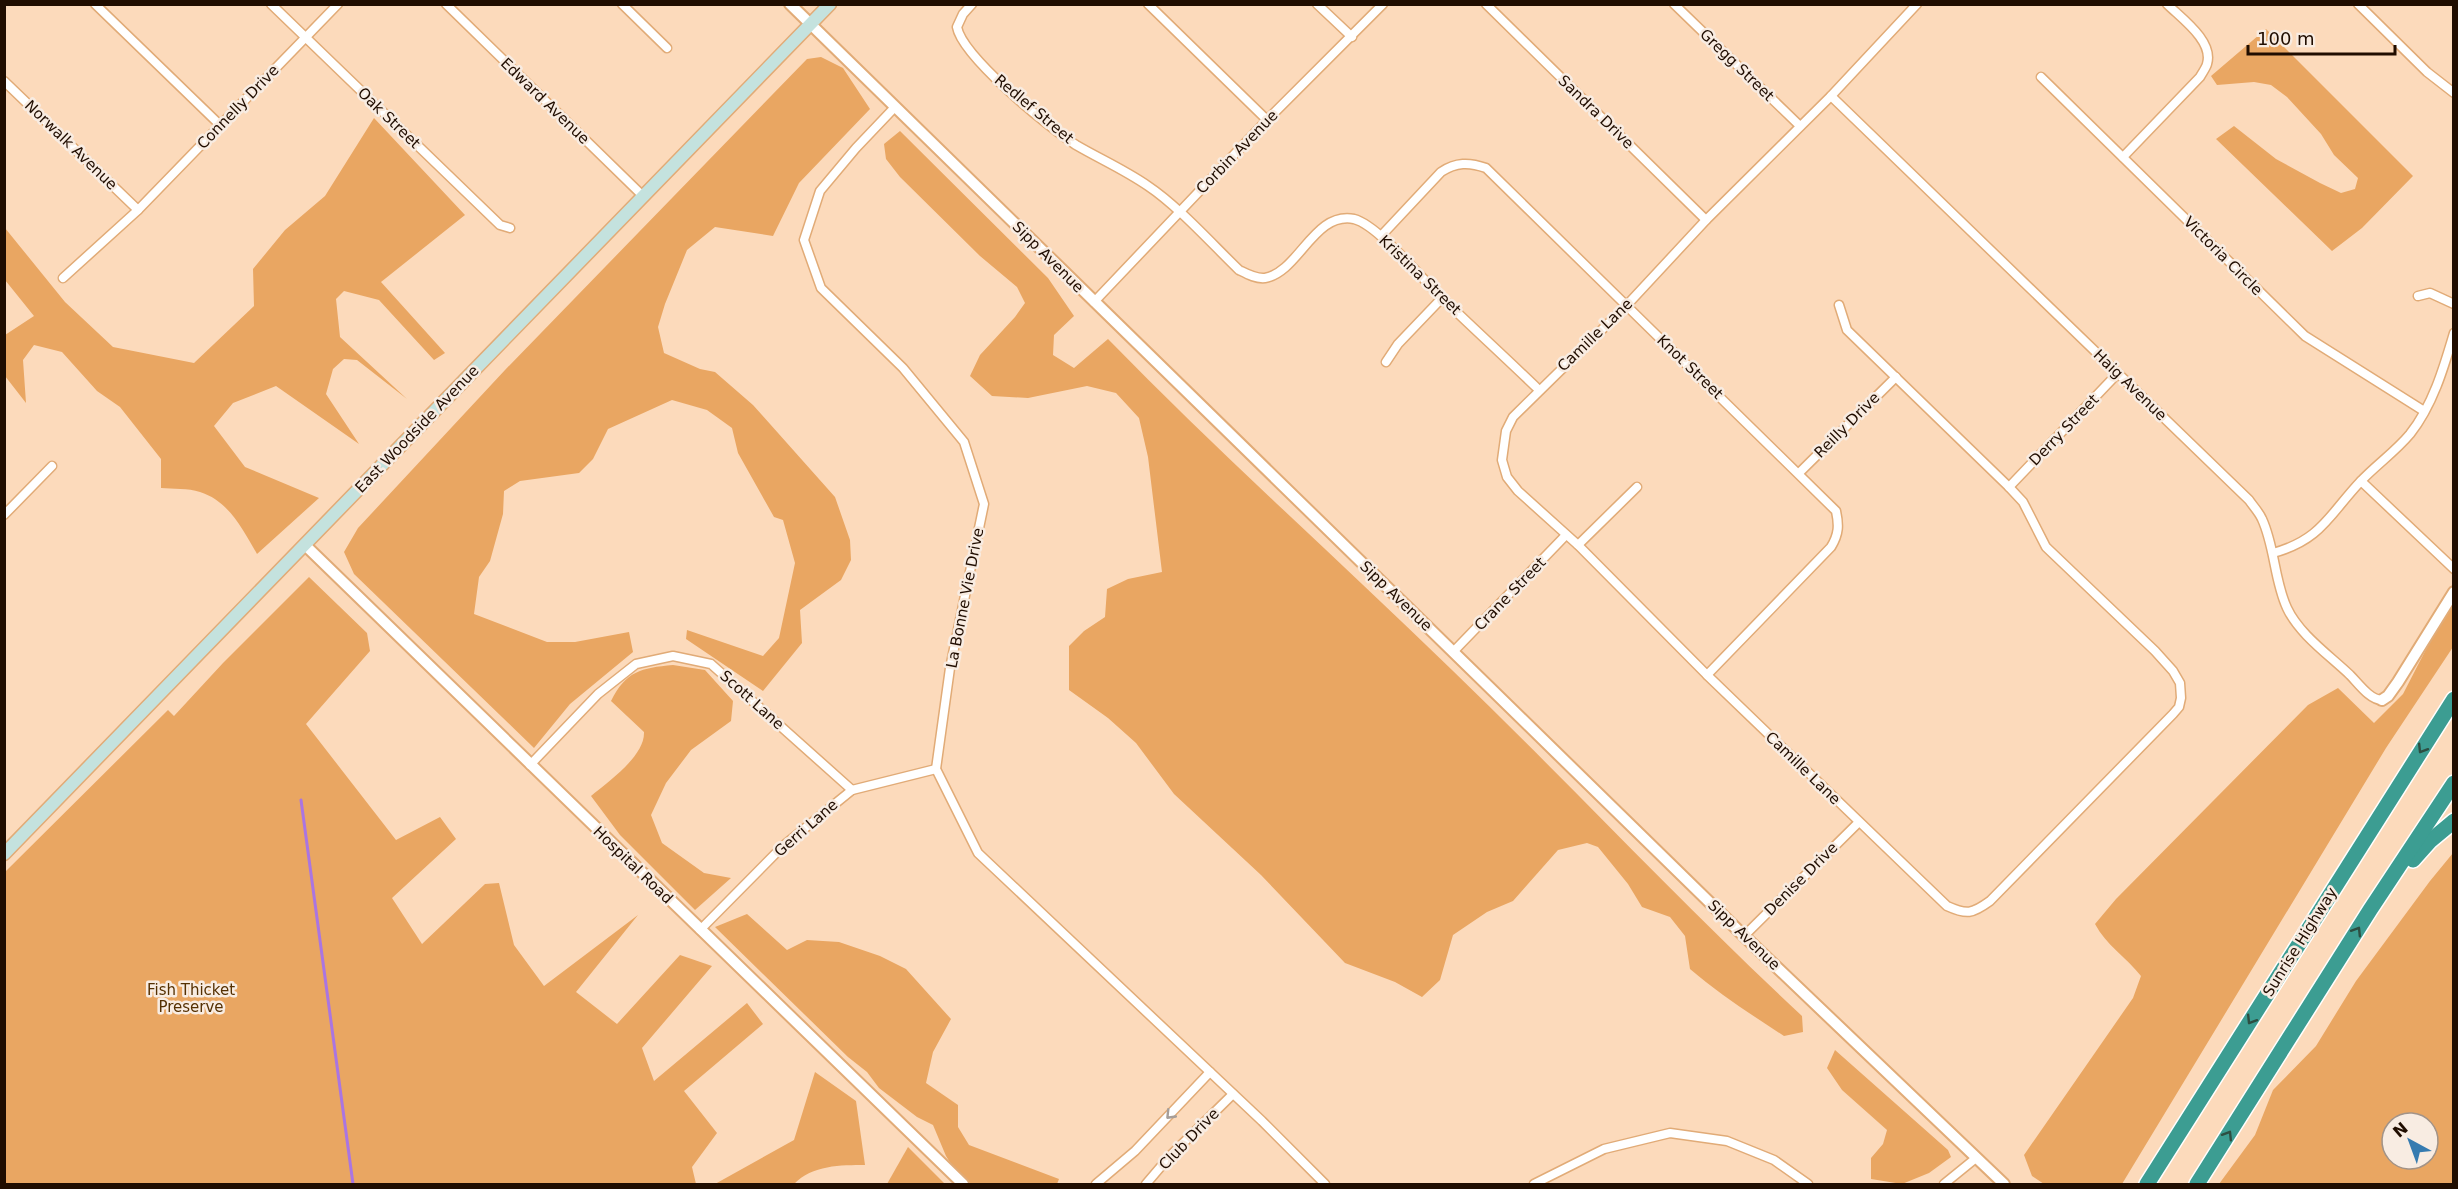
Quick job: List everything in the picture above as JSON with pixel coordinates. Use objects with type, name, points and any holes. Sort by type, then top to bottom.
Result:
[{"type":"highway","name":"Sunrise Highway","points":[[2147,1185],[2454,699]]},
{"type":"highway","points":[[2197,1185],[2370,910],[2454,783]]},
{"type":"highway","points":[[2370,910],[2420,850],[2454,821]]},
{"type":"main road","name":"East Woodside Avenue","points":[[4,854],[830,4]]},
{"type":"street","points":[[95,4],[220,125]]},
{"type":"street","name":"Oak Street","points":[[271,4],[500,225],[510,228]]},
{"type":"street","name":"Connelly Drive","points":[[63,279],[138,210],[338,4]]},
{"type":"street","name":"Edward Avenue","points":[[446,4],[644,197]]},
{"type":"street","points":[[622,4],[667,48]]},
{"type":"street","name":"Sipp Avenue","points":[[790,4],[1744,936],[2004,1185]]},
{"type":"street","name":"Redlef Street","points":[[972,4],[963,14],[957,27],[963,43],[983,64],[1017,98],[1050,126],[1075,144],[1149,186],[1178,212]]},
{"type":"street","points":[[1148,4],[1267,120]]},
{"type":"street","points":[[1317,4],[1352,37]]},
{"type":"street","name":"Corbin Avenue","points":[[1094,302],[1267,120],[1383,4]]},
{"type":"street","name":"Sandra Drive","points":[[1486,4],[1706,220]]},
{"type":"street","name":"Gregg Street","points":[[1674,4],[1800,126]]},
{"type":"street","name":"Camille Lane","points":[[1839,304],[1847,330],[2009,487],[2023,502],[2046,547],[2155,651],[2180,683],[2179,707],[1990,901],[1976,911],[1962,912],[1947,906],[1707,675],[1578,545],[1518,491],[1507,477],[1502,460],[1506,431],[1513,417],[1627,305],[1706,220],[1831,96],[1917,4]]},
{"type":"street","points":[[2123,157],[2200,77],[2208,63],[2205,47],[2197,33],[2167,4]]},
{"type":"street","points":[[2358,4],[2427,72],[2454,93]]},
{"type":"street","name":"Victoria Circle","points":[[2041,77],[2305,336],[2424,411]]},
{"type":"street","name":"Norwalk Avenue","points":[[4,81],[138,210]]},
{"type":"street","name":"Haig Avenue","points":[[1831,96],[2249,500],[2261,518],[2273,553],[2281,594],[2288,611],[2300,627],[2373,698],[2382,700]]},
{"type":"street","name":"La Bonne Vie Drive","points":[[896,107],[856,148],[820,191],[804,240],[821,288],[903,368],[964,442],[984,504],[950,668],[936,770]]},
{"type":"street","name":"Knot Street","points":[[1381,236],[1441,172],[1460,163],[1486,168],[1836,511],[1839,524],[1837,538],[1831,547],[1707,675]]},
{"type":"street","name":"Kristina Street","points":[[1178,212],[1239,270],[1250,276],[1265,278],[1278,272],[1320,230],[1342,219],[1355,219],[1381,236],[1442,298],[1539,390]]},
{"type":"street","points":[[2418,296],[2430,293],[2454,304]]},
{"type":"street","points":[[1386,363],[1398,344],[1442,298]]},
{"type":"street","points":[[2273,553],[2303,542],[2319,529],[2361,481],[2410,433],[2424,411],[2444,366],[2454,333]]},
{"type":"street","name":"Derry Street","points":[[2009,487],[2118,373]]},
{"type":"street","name":"Reilly Drive","points":[[1799,473],[1896,377]]},
{"type":"street","points":[[4,514],[52,466]]},
{"type":"street","points":[[2361,481],[2454,569]]},
{"type":"street","points":[[1578,545],[1637,487]]},
{"type":"street","name":"Crane Street","points":[[1453,652],[1566,535]]},
{"type":"street","name":"Hospital Road","points":[[305,545],[963,1185]]},
{"type":"street","points":[[2382,700],[2392,690],[2454,592]]},
{"type":"street","name":"Scott Lane","points":[[530,765],[598,694],[636,664],[673,656],[711,664],[852,790]]},
{"type":"street","points":[[936,770],[978,853],[1233,1094],[1325,1185]]},
{"type":"street","name":"Gerri Lane","points":[[700,930],[783,846],[852,790],[936,770]]},
{"type":"street","name":"Denise Drive","points":[[1744,936],[1859,822]]},
{"type":"street","points":[[1096,1185],[1135,1151],[1210,1072]]},
{"type":"street","name":"Club Drive","points":[[1146,1185],[1169,1157],[1233,1094]]},
{"type":"street","points":[[1534,1185],[1604,1149],[1670,1133],[1727,1141],[1774,1160],[1808,1185]]},
{"type":"street","points":[[1944,1185],[1976,1158]]},
{"type":"green space","points":[[2266,29],[2413,176],[2362,228],[2332,251],[2216,139],[2234,126],[2276,159],[2320,183],[2341,193],[2355,189],[2358,178],[2334,155],[2321,134],[2287,97],[2271,85],[2254,82],[2217,85],[2211,76]]},
{"type":"green space","points":[[821,57],[843,68],[870,109],[799,183],[773,236],[715,227],[687,250],[658,327],[664,353],[700,369],[715,372],[753,405],[835,497],[850,540],[851,560],[841,580],[800,610],[802,643],[763,691],[686,639],[687,630],[763,656],[779,638],[795,563],[783,520],[774,517],[738,453],[732,428],[707,410],[672,400],[608,429],[593,459],[579,473],[520,481],[504,491],[503,514],[490,561],[479,577],[474,614],[547,642],[575,642],[629,632],[633,652],[570,704],[534,748],[354,574],[344,552],[358,528],[505,370],[807,59]]},
{"type":"green space","points":[[374,118],[465,215],[381,282],[445,353],[434,360],[379,300],[344,291],[336,299],[340,337],[407,399],[357,360],[344,359],[333,369],[326,394],[359,444],[276,386],[233,403],[214,426],[245,467],[319,498],[257,554],[234,517],[219,502],[195,491],[161,488],[161,459],[120,407],[97,391],[62,352],[34,345],[23,360],[26,403],[5,376],[5,335],[34,316],[5,280],[5,228],[65,302],[113,347],[194,363],[254,306],[253,269],[285,230],[325,196]]},
{"type":"green space","points":[[900,131],[1048,278],[1074,316],[1054,335],[1053,355],[1074,368],[1108,339],[1452,670],[1713,931],[1802,1016],[1803,1032],[1784,1036],[1724,996],[1690,969],[1685,936],[1670,917],[1642,907],[1628,884],[1598,847],[1587,843],[1558,850],[1513,901],[1487,912],[1453,935],[1440,980],[1422,997],[1395,982],[1345,963],[1261,875],[1174,794],[1136,743],[1108,718],[1069,690],[1069,646],[1084,631],[1105,617],[1107,589],[1128,579],[1162,572],[1148,457],[1139,418],[1116,393],[1087,386],[1028,398],[992,396],[970,376],[980,355],[1025,303],[1017,287],[980,256],[900,177],[886,159],[884,144]]},
{"type":"green space","name":"Fish Thicket Preserve","points":[[309,577],[367,633],[370,651],[306,724],[396,840],[440,817],[456,839],[392,898],[422,944],[485,884],[499,883],[514,945],[544,986],[638,915],[576,992],[617,1024],[680,955],[712,966],[642,1048],[654,1081],[747,1003],[763,1024],[684,1091],[717,1133],[692,1167],[696,1184],[5,1184],[5,872],[168,710],[174,716]]},
{"type":"green space","points":[[2453,597],[2453,647],[2386,748],[2122,1184],[2044,1184],[2032,1176],[2024,1155],[2133,998],[2141,976],[2095,924],[2116,899],[2308,705],[2338,688],[2374,723],[2403,694]]},
{"type":"green space","points":[[673,665],[705,670],[733,701],[731,721],[691,750],[666,783],[651,815],[662,843],[704,873],[731,878],[695,910],[620,835],[591,796],[625,767],[639,750],[643,741],[644,732],[611,701],[617,691],[629,677],[636,673]]},
{"type":"green space","points":[[2453,853],[2453,1184],[2219,1184],[2255,1135],[2273,1090],[2316,1046],[2356,981]]},
{"type":"green space","points":[[747,914],[787,950],[807,940],[839,942],[880,956],[906,969],[951,1019],[933,1052],[926,1083],[958,1105],[958,1127],[969,1145],[1059,1179],[1057,1184],[972,1184],[959,1177],[946,1156],[933,1125],[917,1117],[879,1088],[867,1072],[848,1057],[715,927]]},
{"type":"green space","points":[[1835,1050],[1948,1150],[1951,1157],[1929,1173],[1902,1184],[1871,1179],[1871,1158],[1883,1144],[1887,1130],[1842,1090],[1827,1068]]},
{"type":"green space","points":[[815,1072],[856,1101],[865,1165],[827,1167],[809,1173],[794,1184],[715,1184],[794,1140]]},
{"type":"green space","points":[[908,1147],[945,1184],[887,1184]]},
{"type":"waterway","points":[[301,800],[353,1184]]}]
